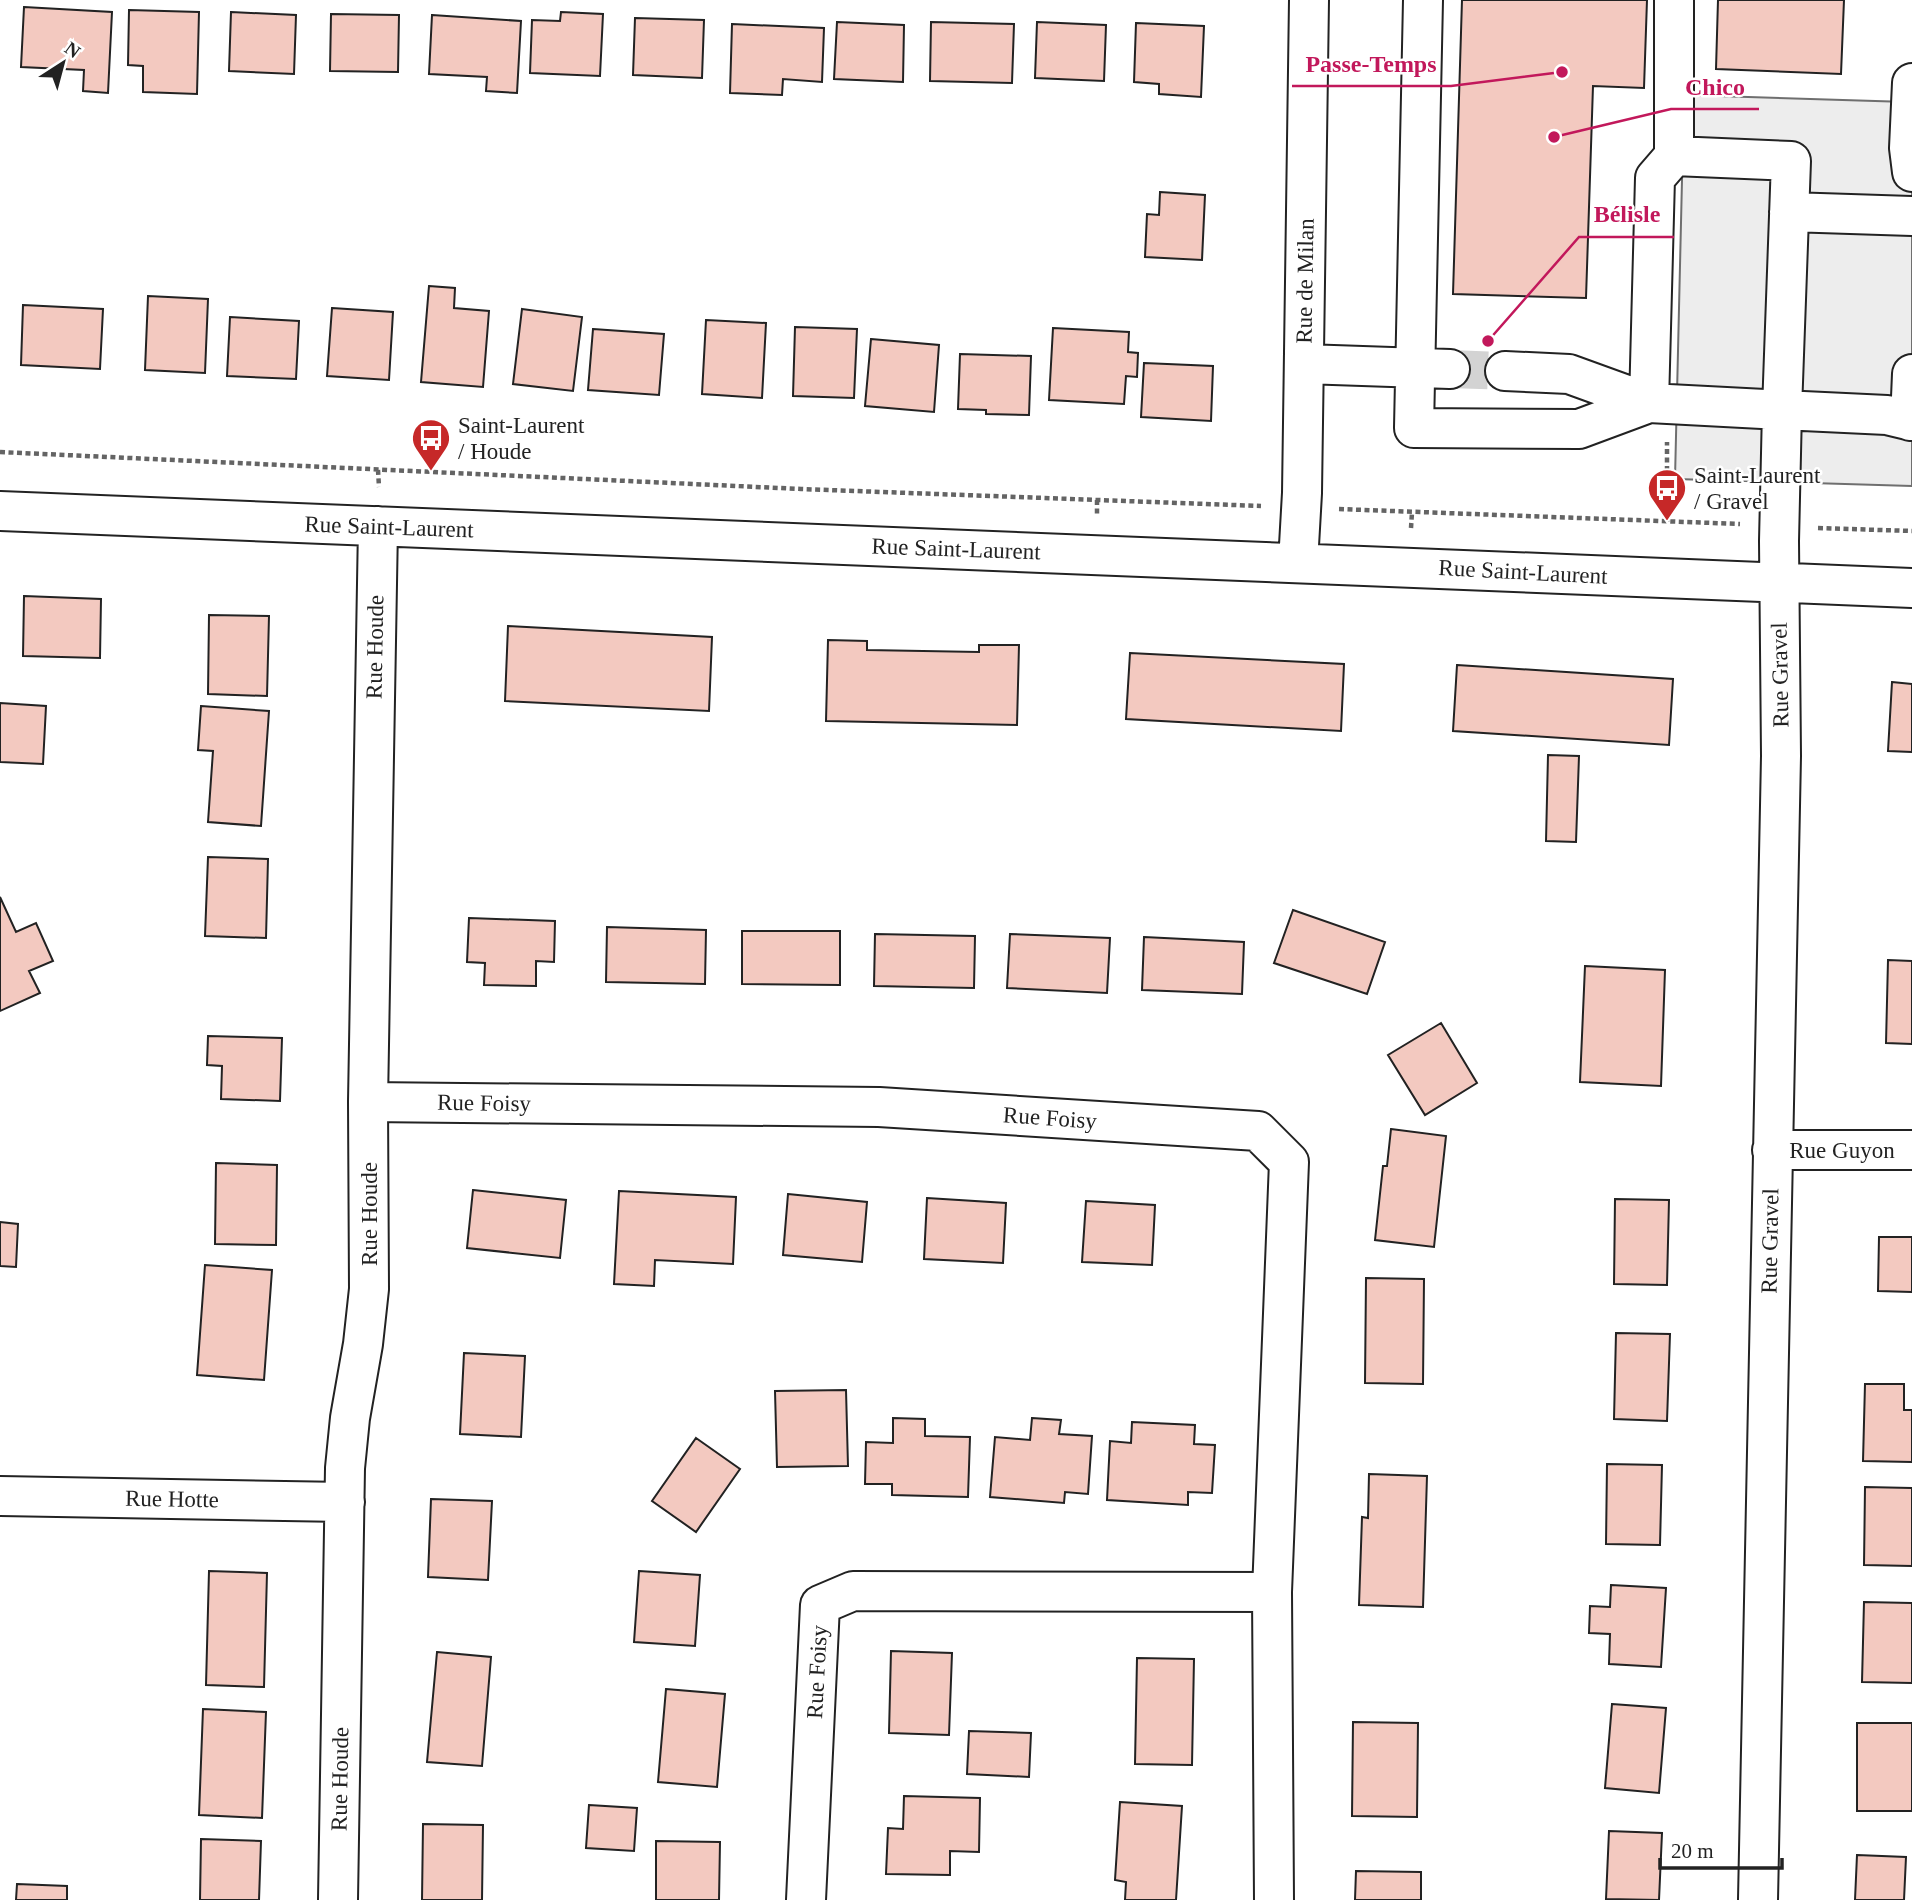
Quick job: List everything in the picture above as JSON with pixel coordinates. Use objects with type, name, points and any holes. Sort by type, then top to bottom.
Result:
[{"type":"street","name":"Rue de Milan","points":[[1298,563],[1304,364],[1309,0]]},
{"type":"street","points":[[1423,0],[1432,368],[1414,428],[1580,429],[1649,403]]},
{"type":"street","points":[[1649,403],[1655,178],[1674,156],[1674,0]]},
{"type":"street","points":[[1912,83],[1909,148],[1912,172]]},
{"type":"street","name":"Rue Gravel","points":[[1674,156],[1791,161],[1782,410],[1779,583],[1781,756],[1758,1900]]},
{"type":"street","points":[[1789,212],[1912,216]]},
{"type":"street","points":[[1304,364],[1432,368]]},
{"type":"street","points":[[1505,371],[1569,374],[1649,403],[1887,415],[1911,421],[1912,373]]},
{"type":"street","name":"Rue Saint-Laurent","points":[[0,511],[1912,588]]},
{"type":"street","name":"Rue Houde","points":[[338,1900],[345,1502],[350,1418],[369,1289],[368,1102],[378,526]]},
{"type":"street","name":"Rue Foisy","points":[[368,1102],[879,1107],[1258,1131],[1289,1162],[1272,1592],[1274,1900]]},
{"type":"street","name":"Rue Guyon","points":[[1772,1150],[1912,1150]]},
{"type":"street","name":"Rue Hotte","points":[[0,1496],[345,1502]]},
{"type":"street","name":"Rue Foisy","points":[[806,1900],[820,1605],[853,1591],[1272,1592]]},
{"type":"path","points":[[0,452],[801,489],[1240,505]]},
{"type":"path","points":[[378,470],[379,484]]},
{"type":"path","points":[[1667,475],[1667,522]]},
{"type":"path","points":[[1340,509],[1735,524]]},
{"type":"path","points":[[1832,528],[1912,531]]},
{"type":"shaded area","points":[[1684,95],[1907,102],[1912,151],[1912,486],[1675,479]]},
{"type":"building","points":[[1462,0],[1647,0],[1644,88],[1593,86],[1586,298],[1453,294]]},
{"type":"building","points":[[1718,0],[1844,0],[1841,74],[1716,69]]},
{"type":"building","points":[[24,7],[112,12],[108,93],[83,91],[84,70],[21,67]]},
{"type":"building","points":[[129,10],[199,12],[197,94],[143,92],[143,66],[128,65]]},
{"type":"building","points":[[231,12],[296,15],[294,74],[229,71]]},
{"type":"building","points":[[561,12],[603,14],[600,76],[530,73],[532,20],[560,21]]},
{"type":"building","points":[[331,14],[399,15],[398,72],[330,71]]},
{"type":"building","points":[[432,15],[521,21],[517,93],[486,91],[487,77],[429,74]]},
{"type":"building","points":[[635,18],[704,20],[702,78],[633,75]]},
{"type":"building","points":[[837,22],[904,25],[903,82],[834,79]]},
{"type":"building","points":[[931,22],[1014,24],[1012,83],[930,81]]},
{"type":"building","points":[[1037,22],[1106,25],[1104,81],[1035,78]]},
{"type":"building","points":[[1136,23],[1204,26],[1201,97],[1159,94],[1159,84],[1134,82]]},
{"type":"building","points":[[732,24],[824,28],[822,82],[783,79],[782,95],[730,93]]},
{"type":"building","points":[[1160,192],[1205,195],[1202,260],[1145,257],[1147,214],[1159,215]]},
{"type":"building","points":[[429,286],[455,288],[454,308],[489,311],[483,387],[421,382]]},
{"type":"building","points":[[148,296],[208,299],[205,373],[145,370]]},
{"type":"building","points":[[23,305],[103,309],[100,369],[21,365]]},
{"type":"building","points":[[332,308],[393,312],[389,380],[327,376]]},
{"type":"building","points":[[522,309],[582,317],[573,391],[513,384]]},
{"type":"building","points":[[230,317],[299,321],[296,379],[227,376]]},
{"type":"building","points":[[706,320],[766,323],[762,398],[702,394]]},
{"type":"building","points":[[795,327],[857,329],[854,398],[793,396]]},
{"type":"building","points":[[1053,328],[1129,332],[1128,352],[1138,353],[1137,377],[1126,376],[1124,404],[1049,400]]},
{"type":"building","points":[[593,329],[664,334],[659,395],[588,390]]},
{"type":"building","points":[[871,339],[939,345],[934,412],[865,406]]},
{"type":"building","points":[[960,354],[1031,356],[1029,415],[986,414],[986,410],[958,409]]},
{"type":"building","points":[[1144,363],[1213,366],[1211,421],[1141,417]]},
{"type":"building","points":[[24,596],[101,599],[100,658],[23,656]]},
{"type":"building","points":[[209,615],[269,616],[267,696],[208,694]]},
{"type":"building","points":[[508,626],[712,637],[709,711],[505,701]]},
{"type":"building","points":[[828,640],[867,641],[867,650],[979,652],[979,645],[1019,645],[1017,725],[826,721]]},
{"type":"building","points":[[1130,653],[1344,664],[1341,731],[1126,719]]},
{"type":"building","points":[[1457,665],[1673,679],[1669,745],[1453,731]]},
{"type":"building","points":[[1892,682],[1912,684],[1912,752],[1888,751]]},
{"type":"building","points":[[0,703],[46,706],[43,764],[0,762]]},
{"type":"building","points":[[201,706],[269,711],[261,826],[208,822],[213,751],[198,750]]},
{"type":"building","points":[[1548,755],[1579,756],[1576,842],[1546,841]]},
{"type":"building","points":[[208,857],[268,859],[266,938],[205,936]]},
{"type":"building","points":[[0,897],[16,932],[36,923],[53,961],[29,971],[40,993],[0,1011]]},
{"type":"building","points":[[1293,910],[1385,942],[1367,994],[1274,963]]},
{"type":"building","points":[[469,918],[555,921],[554,962],[536,961],[536,986],[484,985],[485,963],[467,962]]},
{"type":"building","points":[[607,927],[706,930],[705,984],[606,982]]},
{"type":"building","points":[[742,931],[840,931],[840,985],[742,984]]},
{"type":"building","points":[[875,934],[975,936],[974,988],[874,986]]},
{"type":"building","points":[[1010,934],[1110,938],[1107,993],[1007,988]]},
{"type":"building","points":[[1144,937],[1244,942],[1242,994],[1142,990]]},
{"type":"building","points":[[1888,960],[1912,961],[1912,1044],[1886,1043]]},
{"type":"building","points":[[1585,966],[1665,970],[1661,1086],[1580,1082]]},
{"type":"building","points":[[1441,1023],[1477,1083],[1425,1115],[1388,1055]]},
{"type":"building","points":[[208,1036],[282,1038],[280,1101],[221,1099],[222,1066],[207,1065]]},
{"type":"building","points":[[1391,1129],[1446,1136],[1434,1247],[1375,1240],[1383,1166],[1387,1166]]},
{"type":"building","points":[[216,1163],[277,1165],[276,1245],[215,1244]]},
{"type":"building","points":[[473,1190],[566,1200],[560,1258],[467,1248]]},
{"type":"building","points":[[619,1191],[736,1197],[733,1264],[655,1260],[654,1286],[614,1284]]},
{"type":"building","points":[[788,1194],[867,1202],[862,1262],[783,1255]]},
{"type":"building","points":[[927,1198],[1006,1203],[1003,1263],[924,1259]]},
{"type":"building","points":[[1615,1199],[1669,1200],[1667,1285],[1614,1284]]},
{"type":"building","points":[[1086,1201],[1155,1205],[1152,1265],[1082,1262]]},
{"type":"building","points":[[0,1222],[18,1224],[16,1267],[0,1266]]},
{"type":"building","points":[[1879,1237],[1912,1237],[1912,1292],[1878,1291]]},
{"type":"building","points":[[205,1265],[272,1270],[264,1380],[197,1375]]},
{"type":"building","points":[[1366,1278],[1424,1279],[1423,1384],[1365,1383]]},
{"type":"building","points":[[1616,1333],[1670,1334],[1667,1421],[1614,1419]]},
{"type":"building","points":[[464,1353],[525,1356],[521,1437],[460,1434]]},
{"type":"building","points":[[1865,1384],[1904,1384],[1904,1410],[1912,1410],[1912,1462],[1863,1461]]},
{"type":"building","points":[[846,1390],[848,1466],[777,1467],[775,1391]]},
{"type":"building","points":[[893,1418],[925,1419],[925,1436],[970,1437],[968,1497],[892,1495],[892,1484],[865,1484],[866,1442],[893,1443]]},
{"type":"building","points":[[1032,1418],[1061,1420],[1059,1434],[1092,1436],[1088,1494],[1065,1492],[1064,1503],[990,1497],[995,1437],[1030,1440]]},
{"type":"building","points":[[1132,1422],[1195,1425],[1194,1444],[1215,1445],[1212,1493],[1188,1492],[1188,1505],[1107,1500],[1110,1441],[1131,1443]]},
{"type":"building","points":[[696,1438],[740,1469],[696,1532],[652,1501]]},
{"type":"building","points":[[1607,1464],[1662,1465],[1660,1545],[1606,1544]]},
{"type":"building","points":[[1369,1474],[1427,1476],[1423,1607],[1359,1605],[1362,1517],[1368,1518]]},
{"type":"building","points":[[1865,1487],[1912,1488],[1912,1566],[1864,1565]]},
{"type":"building","points":[[431,1499],[492,1501],[488,1580],[428,1577]]},
{"type":"building","points":[[209,1571],[267,1573],[264,1687],[206,1685]]},
{"type":"building","points":[[639,1571],[700,1575],[695,1646],[634,1642]]},
{"type":"building","points":[[1611,1585],[1666,1588],[1661,1667],[1609,1664],[1610,1634],[1589,1633],[1590,1606],[1610,1607]]},
{"type":"building","points":[[1864,1602],[1912,1603],[1912,1683],[1862,1682]]},
{"type":"building","points":[[891,1651],[952,1653],[949,1735],[889,1733]]},
{"type":"building","points":[[437,1652],[491,1657],[482,1766],[427,1762]]},
{"type":"building","points":[[1137,1658],[1194,1659],[1192,1765],[1135,1764]]},
{"type":"building","points":[[666,1689],[725,1694],[717,1787],[658,1782]]},
{"type":"building","points":[[1612,1704],[1666,1708],[1659,1793],[1605,1788]]},
{"type":"building","points":[[203,1709],[266,1712],[262,1818],[199,1815]]},
{"type":"building","points":[[1353,1722],[1418,1723],[1417,1817],[1352,1816]]},
{"type":"building","points":[[1857,1723],[1912,1723],[1912,1811],[1857,1811]]},
{"type":"building","points":[[969,1731],[1031,1733],[1029,1777],[967,1774]]},
{"type":"building","points":[[904,1796],[980,1798],[979,1852],[950,1851],[950,1875],[886,1874],[888,1828],[903,1829]]},
{"type":"building","points":[[1120,1802],[1182,1806],[1176,1900],[1125,1900],[1126,1882],[1115,1880]]},
{"type":"building","points":[[589,1805],[637,1808],[634,1851],[586,1848]]},
{"type":"building","points":[[423,1824],[483,1825],[482,1900],[422,1900]]},
{"type":"building","points":[[1609,1831],[1662,1833],[1659,1900],[1606,1899]]},
{"type":"building","points":[[201,1839],[261,1841],[259,1900],[200,1900]]},
{"type":"building","points":[[656,1841],[720,1842],[719,1900],[656,1900]]},
{"type":"building","points":[[1857,1855],[1906,1857],[1904,1900],[1855,1900]]},
{"type":"building","points":[[1356,1871],[1421,1872],[1421,1900],[1355,1900]]},
{"type":"building","points":[[17,1884],[67,1886],[67,1900],[16,1900]]},
{"type":"tunnel","points":[[1450,369],[1505,371]]},
{"type":"place","name":"Passe-Temps","points":[[1562,72]]},
{"type":"place","name":"Chico","points":[[1554,137]]},
{"type":"place","name":"Bélisle","points":[[1488,341]]},
{"type":"place","name":"Saint-Laurent / Houde","points":[[431,472]]},
{"type":"place","name":"Saint-Laurent / Gravel","points":[[1667,522]]}]
